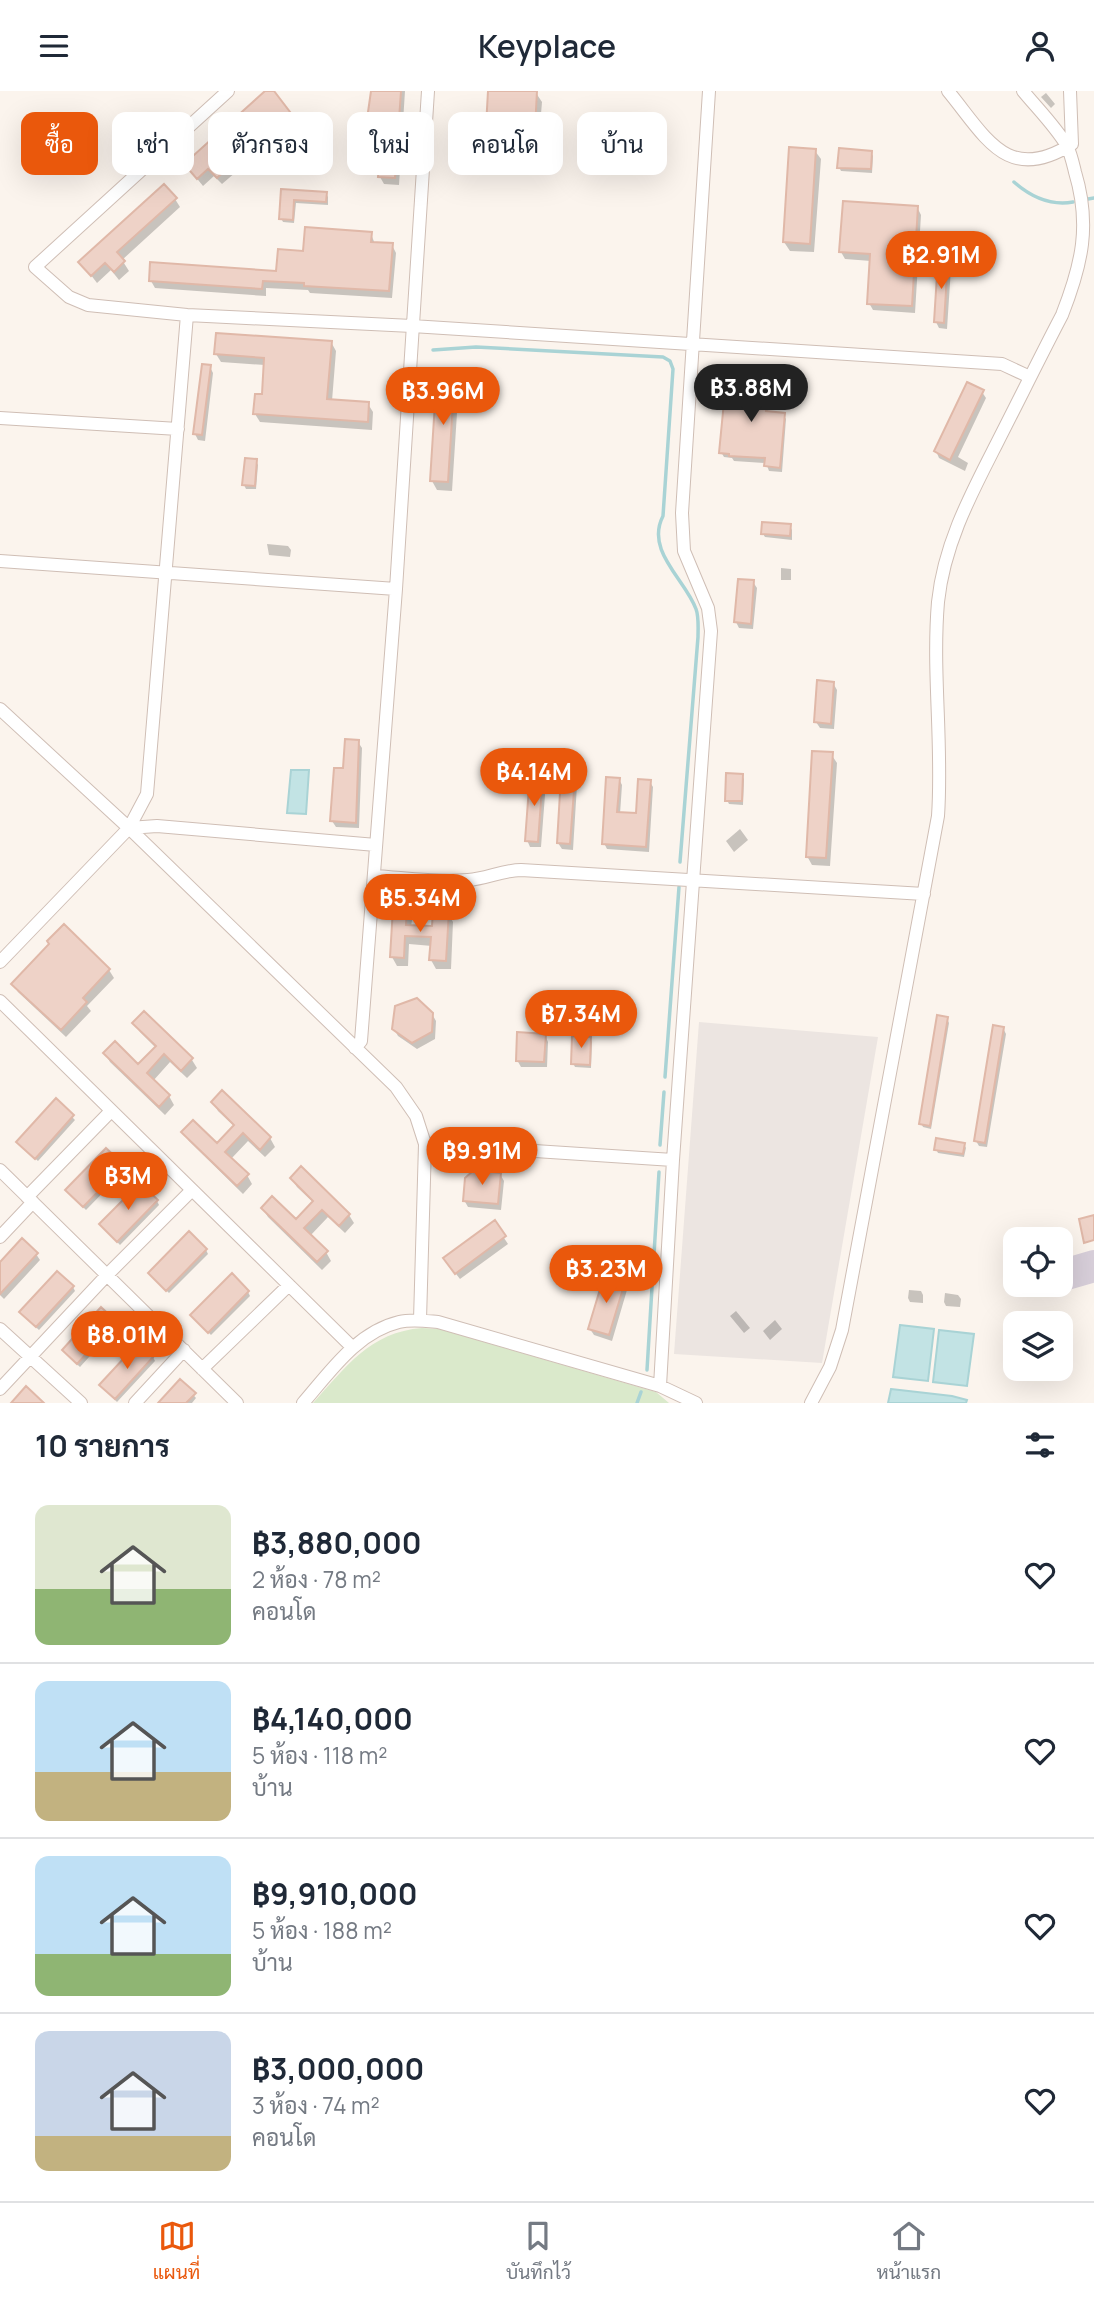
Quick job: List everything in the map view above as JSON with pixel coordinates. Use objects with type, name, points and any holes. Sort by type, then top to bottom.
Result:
[{"type":"street","points":[[228,91],[34,267],[69,297],[88,305],[187,315],[412,326],[1002,364],[1030,377]]},
{"type":"street","points":[[355,1048],[361,1041],[375,876],[428,91]]},
{"type":"street","points":[[660,1385],[673,1160],[711,631],[708,608],[684,551],[681,513],[709,91]]},
{"type":"street","points":[[948,91],[1000,151],[1011,158],[1022,160],[1037,160],[1072,144],[1070,91]]},
{"type":"street","points":[[811,1403],[830,1367],[842,1330],[938,816],[941,780],[937,637],[938,601],[944,566],[959,517],[1062,315],[1076,281],[1083,249],[1081,191],[1068,147],[1023,91]]},
{"type":"street","points":[[0,962],[129,828],[147,794],[187,315]]},
{"type":"street","points":[[0,418],[178,429]]},
{"type":"street","points":[[0,561],[396,589]]},
{"type":"street","points":[[0,709],[129,828],[396,1087],[416,1116],[425,1144],[421,1320]]},
{"type":"street","points":[[129,828],[157,826],[376,845]]},
{"type":"street","points":[[375,876],[451,881],[472,880],[506,870],[521,870],[924,894]]},
{"type":"street","points":[[0,1001],[352,1347]]},
{"type":"street","points":[[0,1237],[30,1199],[111,1111]]},
{"type":"street","points":[[425,1144],[673,1160]]},
{"type":"street","points":[[0,1170],[237,1403]]},
{"type":"street","points":[[0,1389],[107,1275],[192,1190]]},
{"type":"street","points":[[202,1369],[289,1285]]},
{"type":"street","points":[[303,1403],[352,1347],[376,1331],[400,1322],[421,1320],[438,1322],[660,1385],[696,1403]]},
{"type":"street","points":[[0,1329],[80,1403]]},
{"type":"street","points":[[135,1403],[184,1350]]},
{"type":"shaded area","points":[[699,1022],[878,1037],[822,1363],[674,1354]]},
{"type":"green space","points":[[422,1328],[439,1329],[656,1392],[669,1403],[313,1403],[348,1365],[373,1344],[388,1336]]},
{"type":"water","points":[[291,770],[309,770],[306,814],[287,813]]},
{"type":"water","points":[[900,1325],[934,1329],[928,1381],[893,1377]]},
{"type":"water","points":[[939,1330],[974,1334],[967,1386],[933,1382]]},
{"type":"water","points":[[891,1389],[967,1400],[966,1403],[888,1403]]},
{"type":"building","points":[[265,91],[274,91],[290,112],[242,112]]},
{"type":"building","points":[[371,91],[401,91],[400,112],[368,112]]},
{"type":"building","points":[[488,91],[537,91],[536,112],[487,112]]},
{"type":"building","points":[[208,142],[208,169],[197,179],[194,175],[194,155]]},
{"type":"building","points":[[789,147],[816,149],[810,244],[783,242]]},
{"type":"building","points":[[839,148],[872,151],[871,169],[837,168]]},
{"type":"building","points":[[378,175],[395,175],[395,178]]},
{"type":"building","points":[[164,184],[177,198],[117,252],[125,261],[114,272],[105,263],[91,276],[78,262]]},
{"type":"building","points":[[281,189],[327,192],[326,202],[294,200],[293,220],[279,219]]},
{"type":"building","points":[[843,201],[918,206],[912,306],[867,304],[870,254],[839,252]]},
{"type":"building","points":[[305,227],[372,232],[371,242],[393,243],[389,291],[263,281],[262,289],[149,281],[150,262],[276,271],[278,249],[303,251]]},
{"type":"building","points":[[938,259],[948,259],[944,323],[934,322]]},
{"type":"building","points":[[216,333],[332,341],[327,399],[369,402],[368,422],[253,414],[255,394],[262,394],[264,358],[214,354]]},
{"type":"building","points":[[202,364],[211,365],[202,435],[193,434]]},
{"type":"building","points":[[437,371],[455,372],[448,482],[430,481]]},
{"type":"building","points":[[726,381],[768,384],[766,411],[785,413],[780,468],[764,466],[765,458],[719,453]]},
{"type":"building","points":[[967,382],[984,390],[950,460],[934,451]]},
{"type":"building","points":[[245,458],[257,459],[255,486],[242,485]]},
{"type":"building","points":[[762,522],[791,524],[790,536],[761,534]]},
{"type":"building","points":[[738,579],[754,580],[751,624],[734,622]]},
{"type":"building","points":[[817,680],[834,682],[831,724],[814,722]]},
{"type":"building","points":[[345,739],[359,740],[356,823],[330,821],[334,768],[343,768]]},
{"type":"building","points":[[812,751],[833,752],[826,858],[806,857]]},
{"type":"building","points":[[726,773],[743,774],[742,801],[725,801]]},
{"type":"building","points":[[530,774],[543,774],[538,842],[525,841]]},
{"type":"building","points":[[561,776],[575,777],[570,844],[557,843]]},
{"type":"building","points":[[606,777],[620,778],[617,812],[636,813],[638,779],[651,780],[646,847],[602,844]]},
{"type":"building","points":[[393,908],[407,909],[406,925],[432,926],[433,911],[449,911],[446,961],[429,960],[431,937],[405,936],[404,958],[390,957]]},
{"type":"building","points":[[64,924],[110,969],[83,998],[87,1002],[61,1030],[11,984]]},
{"type":"building","points":[[417,998],[433,1013],[432,1032],[412,1043],[392,1029],[395,1006]]},
{"type":"building","points":[[144,1011],[193,1058],[181,1071],[164,1054],[147,1073],[170,1095],[159,1107],[103,1053],[115,1041],[138,1064],[156,1046],[132,1023]]},
{"type":"building","points":[[937,1015],[948,1017],[930,1126],[919,1124]]},
{"type":"building","points":[[993,1025],[1004,1027],[985,1143],[974,1141]]},
{"type":"building","points":[[517,1032],[546,1034],[544,1062],[516,1061]]},
{"type":"building","points":[[572,1036],[591,1037],[590,1065],[571,1064]]},
{"type":"building","points":[[222,1090],[271,1137],[260,1150],[243,1133],[225,1152],[249,1174],[237,1186],[181,1132],[193,1120],[217,1143],[234,1125],[211,1102]]},
{"type":"building","points":[[56,1098],[74,1115],[35,1159],[16,1142]]},
{"type":"building","points":[[936,1138],[965,1143],[963,1154],[934,1150]]},
{"type":"building","points":[[106,1148],[124,1165],[83,1207],[65,1190]]},
{"type":"building","points":[[301,1166],[350,1214],[339,1226],[322,1210],[304,1228],[328,1251],[317,1262],[261,1208],[272,1196],[296,1219],[313,1201],[290,1178]]},
{"type":"building","points":[[474,1170],[501,1173],[498,1204],[463,1201],[465,1178]]},
{"type":"building","points":[[140,1183],[158,1200],[117,1242],[99,1224]]},
{"type":"building","points":[[1094,1215],[1094,1240],[1084,1243],[1079,1219]]},
{"type":"building","points":[[495,1220],[506,1236],[455,1274],[443,1258]]},
{"type":"building","points":[[189,1231],[207,1249],[166,1291],[148,1273]]},
{"type":"building","points":[[22,1238],[38,1253],[0,1294],[0,1262]]},
{"type":"building","points":[[57,1271],[74,1286],[36,1327],[19,1312]]},
{"type":"building","points":[[232,1273],[249,1291],[208,1333],[190,1315]]},
{"type":"building","points":[[604,1276],[625,1282],[609,1335],[588,1329]]},
{"type":"building","points":[[101,1307],[116,1321],[77,1364],[62,1350]]},
{"type":"building","points":[[139,1342],[154,1356],[115,1399],[99,1385]]},
{"type":"building","points":[[180,1379],[196,1393],[186,1403],[158,1403]]},
{"type":"building","points":[[26,1386],[44,1403],[11,1403]]},
{"type":"waterway","points":[[1014,182],[1041,199],[1056,203],[1073,202]]},
{"type":"waterway","points":[[1088,199],[1094,198]]},
{"type":"waterway","points":[[433,350],[476,347],[663,357],[670,361],[673,369],[659,541],[669,564],[691,598],[698,623],[680,862]]},
{"type":"waterway","points":[[665,1077],[679,887]]},
{"type":"waterway","points":[[660,1145],[664,1092]]},
{"type":"waterway","points":[[647,1370],[659,1172]]},
{"type":"waterway","points":[[637,1403],[641,1392]]},
{"type":"taxiway","points":[[1073,1272],[1094,1266]]}]
